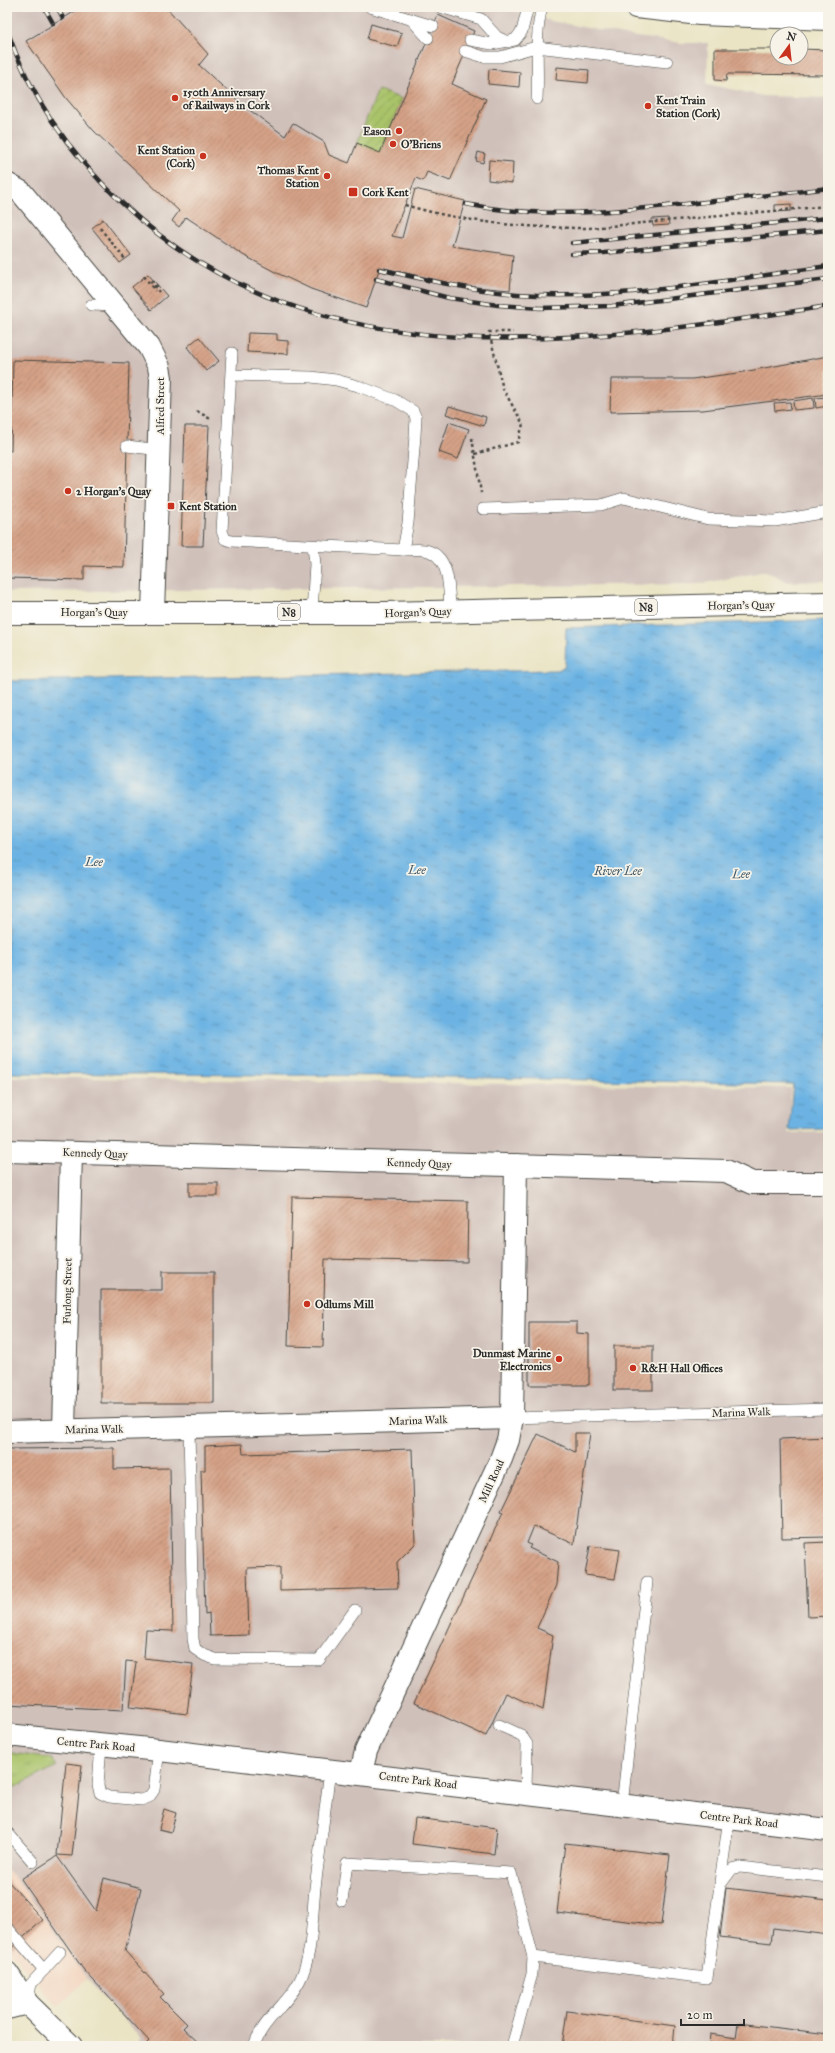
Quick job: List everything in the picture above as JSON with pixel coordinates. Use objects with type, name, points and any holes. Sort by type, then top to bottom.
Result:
[{"type":"main road","points":[[636,7],[700,14],[828,19]]},
{"type":"main road","name":"Alfred Street","points":[[7,184],[21,192],[116,306],[149,347],[159,367],[161,378],[160,450],[153,612]]},
{"type":"main road","name":"Horgan's Quay","points":[[7,613],[385,613],[828,604]]},
{"type":"main road","name":"Kennedy Quay","points":[[7,1151],[726,1171],[752,1183],[828,1183]]},
{"type":"main road","name":"Furlong Street","points":[[64,1430],[71,1152]]},
{"type":"main road","name":"Mill Road","points":[[361,1773],[366,1751],[501,1459],[508,1440],[512,1418],[516,1165]]},
{"type":"main road","name":"Marina Walk","points":[[7,1432],[512,1418]]},
{"type":"main road","name":"Centre Park Road","points":[[7,1735],[159,1750],[361,1773],[828,1830]]},
{"type":"main road","points":[[7,1973],[17,2006],[72,2046]]},
{"type":"lane","points":[[370,7],[433,26]]},
{"type":"lane","points":[[440,7],[481,19],[497,37],[508,42]]},
{"type":"lane","points":[[470,40],[492,44],[508,42],[519,36],[528,7]]},
{"type":"lane","points":[[537,99],[538,74],[536,47],[542,7]]},
{"type":"lane","points":[[411,19],[428,38]]},
{"type":"lane","points":[[466,51],[484,57],[500,57],[536,47],[668,62]]},
{"type":"lane","points":[[91,305],[116,306]]},
{"type":"lane","points":[[232,353],[222,531],[225,539],[232,541],[313,546],[425,550],[434,554],[441,560],[446,571],[450,611]]},
{"type":"lane","points":[[231,375],[311,377],[336,380],[358,386],[395,400],[413,411],[416,418],[408,523],[403,550]]},
{"type":"lane","points":[[127,446],[160,450]]},
{"type":"lane","points":[[483,509],[601,505],[624,498],[708,519],[775,521],[828,512]]},
{"type":"lane","points":[[312,612],[315,564],[313,546]]},
{"type":"lane","name":"Marina Walk","points":[[512,1418],[828,1409]]},
{"type":"lane","points":[[189,1427],[193,1632],[195,1649],[204,1655],[215,1659],[319,1660],[355,1610]]},
{"type":"lane","points":[[622,1805],[647,1582]]},
{"type":"lane","points":[[499,1724],[521,1735],[527,1744],[526,1793]]},
{"type":"lane","points":[[101,1745],[98,1785],[100,1793],[109,1797],[141,1800],[149,1797],[154,1790],[159,1750]]},
{"type":"lane","points":[[254,2046],[264,2028],[298,1985],[304,1970],[311,1941],[315,1889],[330,1770]]},
{"type":"lane","points":[[533,1956],[707,1978],[729,1818]]},
{"type":"lane","points":[[7,1832],[33,1862]]},
{"type":"lane","points":[[342,1901],[347,1863],[510,1873],[533,1956],[532,1974],[512,2046]]},
{"type":"lane","points":[[720,1885],[732,1869],[740,1866],[828,1877]]},
{"type":"lane","points":[[7,1927],[44,1970]]},
{"type":"lane","points":[[17,2006],[31,1984],[60,1952]]},
{"type":"path","points":[[405,205],[437,213],[497,224],[558,228],[590,228],[828,206]]},
{"type":"path","points":[[100,228],[124,259]]},
{"type":"path","points":[[144,276],[158,291],[151,281]]},
{"type":"path","points":[[475,454],[518,442],[523,424],[503,389],[489,332],[513,332]]},
{"type":"path","points":[[197,411],[212,420]]},
{"type":"path","points":[[472,438],[483,509]]},
{"type":"shaded area","points":[[7,7],[501,7],[551,21],[629,36],[682,43],[708,43],[707,84],[763,96],[828,98],[828,581],[788,582],[766,571],[700,584],[7,592]]},
{"type":"shaded area","points":[[7,1077],[791,1088],[788,1133],[828,1132],[828,2046],[133,2046],[141,2039],[87,1979],[22,1886],[7,1870]]},
{"type":"shaded area","points":[[7,1870],[22,1886],[87,1979],[58,2007],[7,1948]]},
{"type":"green space","points":[[378,90],[402,99],[380,153],[357,143]]},
{"type":"green space","points":[[7,1752],[52,1759],[57,1766],[7,1791]]},
{"type":"water","name":"River Lee","points":[[828,620],[828,1129],[789,1130],[793,1084],[398,1076],[7,1073],[7,681],[558,670],[565,666],[566,628]]},
{"type":"building","name":"Kent Station (Cork)","points":[[82,7],[166,7],[208,54],[199,65],[244,106],[285,136],[293,123],[324,142],[329,155],[349,163],[357,143],[380,153],[438,15],[474,31],[452,84],[486,99],[450,181],[427,172],[423,181],[416,178],[392,236],[402,238],[415,189],[465,201],[452,246],[513,255],[510,290],[464,286],[380,267],[366,308],[311,289],[277,273],[243,255],[186,217],[179,227],[172,221],[179,211],[94,131],[66,98],[26,41]]},
{"type":"building","points":[[371,24],[402,33],[397,47],[367,39]]},
{"type":"building","points":[[715,49],[769,49],[769,66],[809,66],[809,49],[828,50],[828,75],[727,74],[726,81],[715,80]]},
{"type":"building","points":[[557,67],[589,70],[588,83],[556,80]]},
{"type":"building","points":[[489,69],[520,72],[519,87],[488,84]]},
{"type":"building","points":[[478,152],[485,154],[483,163],[476,161]]},
{"type":"building","points":[[489,160],[513,162],[512,183],[488,180]]},
{"type":"building","points":[[791,204],[791,211],[775,212],[775,205]]},
{"type":"building","points":[[668,218],[669,225],[653,226],[652,219]]},
{"type":"building","points":[[103,219],[131,255],[120,263],[92,228]]},
{"type":"building","points":[[148,274],[167,296],[151,310],[132,287]]},
{"type":"building","points":[[248,333],[277,334],[277,340],[288,341],[288,354],[247,352]]},
{"type":"building","points":[[199,337],[219,361],[206,371],[187,347]]},
{"type":"building","points":[[828,356],[828,394],[703,410],[610,412],[611,379],[692,379],[738,373]]},
{"type":"building","name":"2 Horgan's Quay","points":[[13,360],[129,363],[124,567],[84,566],[84,580],[8,578],[9,530],[7,530],[7,451],[11,451]]},
{"type":"building","points":[[828,397],[828,406],[816,408],[815,398]]},
{"type":"building","points":[[813,398],[814,408],[794,410],[793,401]]},
{"type":"building","points":[[790,402],[791,409],[775,411],[774,403]]},
{"type":"building","points":[[449,406],[486,417],[484,426],[446,414]]},
{"type":"building","points":[[449,422],[469,429],[458,459],[439,452]]},
{"type":"building","points":[[185,426],[209,426],[203,546],[181,546]]},
{"type":"building","points":[[189,1183],[218,1183],[218,1196],[189,1196]]},
{"type":"building","name":"Odlums Mill","points":[[292,1197],[468,1201],[467,1262],[325,1259],[323,1347],[288,1346]]},
{"type":"building","points":[[162,1272],[214,1272],[214,1403],[101,1403],[101,1290],[162,1290]]},
{"type":"building","name":"Dunmast Marine Electronics","points":[[529,1322],[577,1322],[577,1333],[589,1334],[589,1385],[529,1385]]},
{"type":"building","name":"R&H Hall Offices","points":[[614,1346],[653,1346],[653,1390],[614,1390]]},
{"type":"building","points":[[575,1433],[590,1433],[574,1544],[534,1526],[527,1543],[531,1545],[529,1548],[558,1562],[556,1585],[537,1628],[553,1635],[543,1710],[506,1693],[486,1736],[414,1703],[503,1512],[501,1511],[538,1434],[575,1452]]},
{"type":"building","points":[[828,1437],[828,1537],[782,1538],[780,1439]]},
{"type":"building","points":[[242,1444],[243,1454],[412,1449],[415,1544],[397,1562],[398,1588],[280,1591],[280,1567],[247,1568],[249,1635],[210,1636],[209,1613],[205,1614],[201,1470],[205,1470],[205,1446]]},
{"type":"building","points":[[114,1448],[114,1469],[170,1468],[173,1631],[146,1630],[144,1658],[193,1664],[187,1714],[130,1707],[136,1662],[126,1661],[123,1710],[7,1704],[7,1449]]},
{"type":"building","points":[[828,1542],[828,1616],[808,1617],[805,1543]]},
{"type":"building","points":[[590,1546],[620,1550],[615,1579],[585,1575]]},
{"type":"building","points":[[66,1763],[82,1765],[72,1856],[57,1855]]},
{"type":"building","points":[[164,1809],[176,1813],[171,1832],[159,1829]]},
{"type":"building","points":[[415,1818],[497,1828],[494,1854],[412,1844]]},
{"type":"building","points":[[565,1843],[670,1855],[661,1925],[557,1913]]},
{"type":"building","points":[[57,1856],[96,1911],[104,1878],[141,1888],[125,1951],[164,1994],[160,1997],[187,2024],[183,2028],[202,2046],[144,2046],[149,2041],[83,1969],[21,1879]]},
{"type":"building","points":[[7,1880],[43,1920],[8,1951],[7,1950]]},
{"type":"building","points":[[726,1888],[828,1900],[828,1935],[773,1928],[771,1943],[720,1937]]},
{"type":"building","points":[[567,2011],[675,2026],[673,2046],[562,2046]]},
{"type":"building","points":[[738,2023],[828,2034],[828,2046],[709,2046],[710,2034],[736,2038]]},
{"type":"railway","points":[[44,7],[53,23]]},
{"type":"railway","points":[[57,7],[63,18]]},
{"type":"railway","points":[[7,30],[16,55],[40,102],[69,145],[103,185],[122,203],[198,261],[280,302],[367,326],[458,337],[551,338],[645,331],[737,320],[828,306]]},
{"type":"railway","points":[[466,204],[494,209],[549,213],[576,213],[658,207],[828,188]]},
{"type":"railway","points":[[572,243],[828,218]]},
{"type":"railway","points":[[572,254],[604,253],[828,230]]},
{"type":"railway","points":[[379,269],[430,281],[482,290],[517,294],[595,295],[673,288],[828,266]]},
{"type":"railway","points":[[376,279],[449,298],[498,305],[540,308],[612,306],[828,279]]},
{"type":"place","name":"150th Anniversary of Railways in Cork","points":[[175,98]]},
{"type":"place","name":"Kent Train Station (Cork)","points":[[648,106]]},
{"type":"place","name":"Eason","points":[[399,131]]},
{"type":"place","name":"O'Briens","points":[[393,144]]},
{"type":"place","name":"Kent Station (Cork)","points":[[203,156]]},
{"type":"place","name":"Thomas Kent Station","points":[[327,176]]},
{"type":"place","name":"Cork Kent","points":[[353,192]]},
{"type":"place","name":"2 Horgan's Quay","points":[[68,491]]},
{"type":"place","name":"Kent Station","points":[[171,506]]},
{"type":"place","name":"Odlums Mill","points":[[307,1304]]},
{"type":"place","name":"Dunmast Marine Electronics","points":[[559,1359]]},
{"type":"place","name":"R&H Hall Offices","points":[[633,1368]]},
{"type":"water label","name":"Lee","points":[[94,862]]},
{"type":"water label","name":"Lee","points":[[417,870]]},
{"type":"water label","name":"Lee","points":[[741,874]]}]
